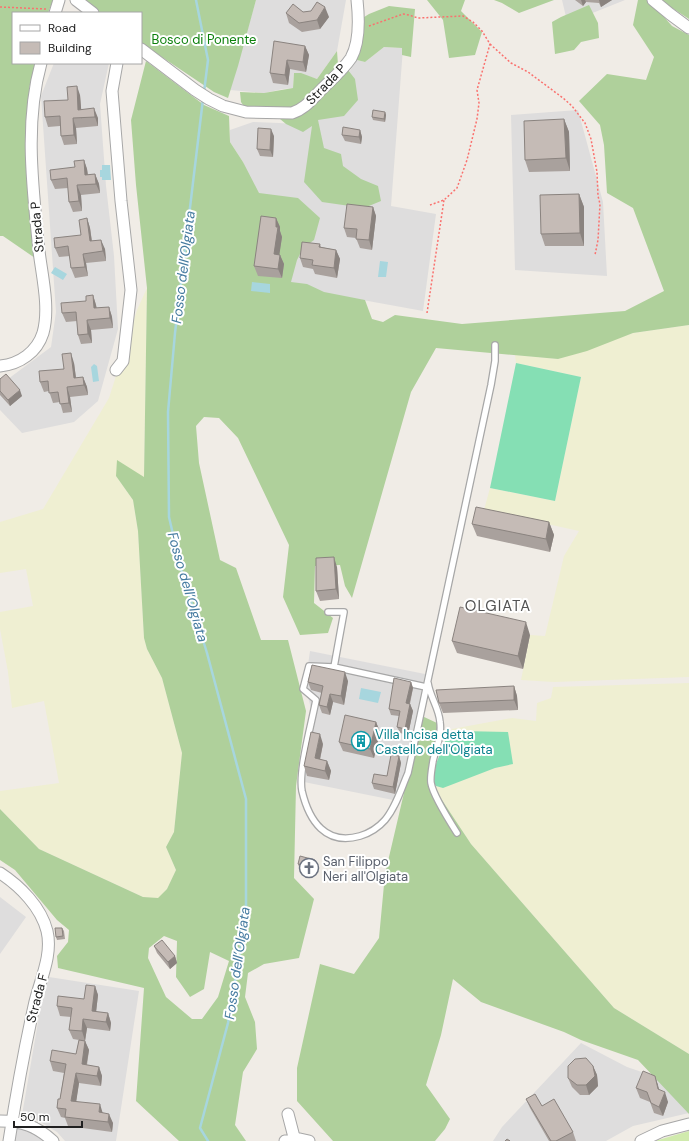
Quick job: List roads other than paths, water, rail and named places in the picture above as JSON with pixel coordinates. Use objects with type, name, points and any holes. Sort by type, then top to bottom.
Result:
[{"type":"street","points":[[76,0],[93,12]]},
{"type":"street","name":"Strada P","points":[[142,50],[196,90],[223,106],[239,111],[286,113],[297,111],[306,106],[348,62],[354,48],[358,27],[357,0]]},
{"type":"street","points":[[654,0],[689,28]]},
{"type":"street","name":"Strada P","points":[[0,366],[13,364],[28,356],[38,343],[44,325],[45,309],[31,144],[33,106],[41,64]]},
{"type":"street","points":[[116,370],[123,361],[131,290],[121,201],[112,91],[117,64]]},
{"type":"street","name":"Strada F","points":[[0,873],[18,887],[30,900],[43,919],[48,937],[48,956],[35,1001],[24,1051],[9,1141]]},
{"type":"street","points":[[288,1114],[292,1140],[309,1141]]},
{"type":"street","points":[[0,1121],[20,1122],[35,1127],[53,1141]]},
{"type":"street","points":[[640,1141],[662,1131],[689,1124]]},
{"type":"lane","points":[[426,687],[334,668],[309,666],[303,689],[316,700],[302,770],[302,789],[310,814],[323,832],[335,838],[350,839],[371,832],[385,820],[395,804],[408,773],[491,385],[495,361],[495,345]]},
{"type":"lane","points":[[328,612],[344,612],[334,668]]},
{"type":"lane","points":[[428,679],[429,689],[440,721],[439,740],[433,761],[431,783],[435,794],[457,832]]},
{"type":"water","points":[[102,165],[110,165],[111,180],[102,180],[102,177],[100,177]]},
{"type":"water","points":[[380,261],[388,262],[386,277],[378,277]]},
{"type":"water","points":[[55,267],[67,274],[63,280],[51,273]]},
{"type":"water","points":[[252,282],[270,284],[270,293],[251,291]]},
{"type":"water","points":[[94,364],[97,366],[99,381],[93,382],[91,367]]},
{"type":"water","points":[[361,688],[381,692],[378,703],[359,699]]},
{"type":"waterway","name":"Fosso dell’Olgiata","points":[[196,0],[208,60],[204,92]]},
{"type":"waterway","name":"Fosso dell’Olgiata","points":[[203,99],[175,333],[168,412],[169,517],[181,569],[207,653],[246,799],[246,916],[228,1023],[200,1128],[208,1141]]},
{"type":"place","name":"Villa Incisa detta Castello dell'Olgiata","points":[[361,741]]},
{"type":"place","name":"San Filippo Neri all'Olgiata","points":[[309,868]]},
{"type":"district","name":"OLGIATA","points":[[498,606]]},
{"type":"park label","name":"Bosco di Ponente","points":[[204,39]]}]
